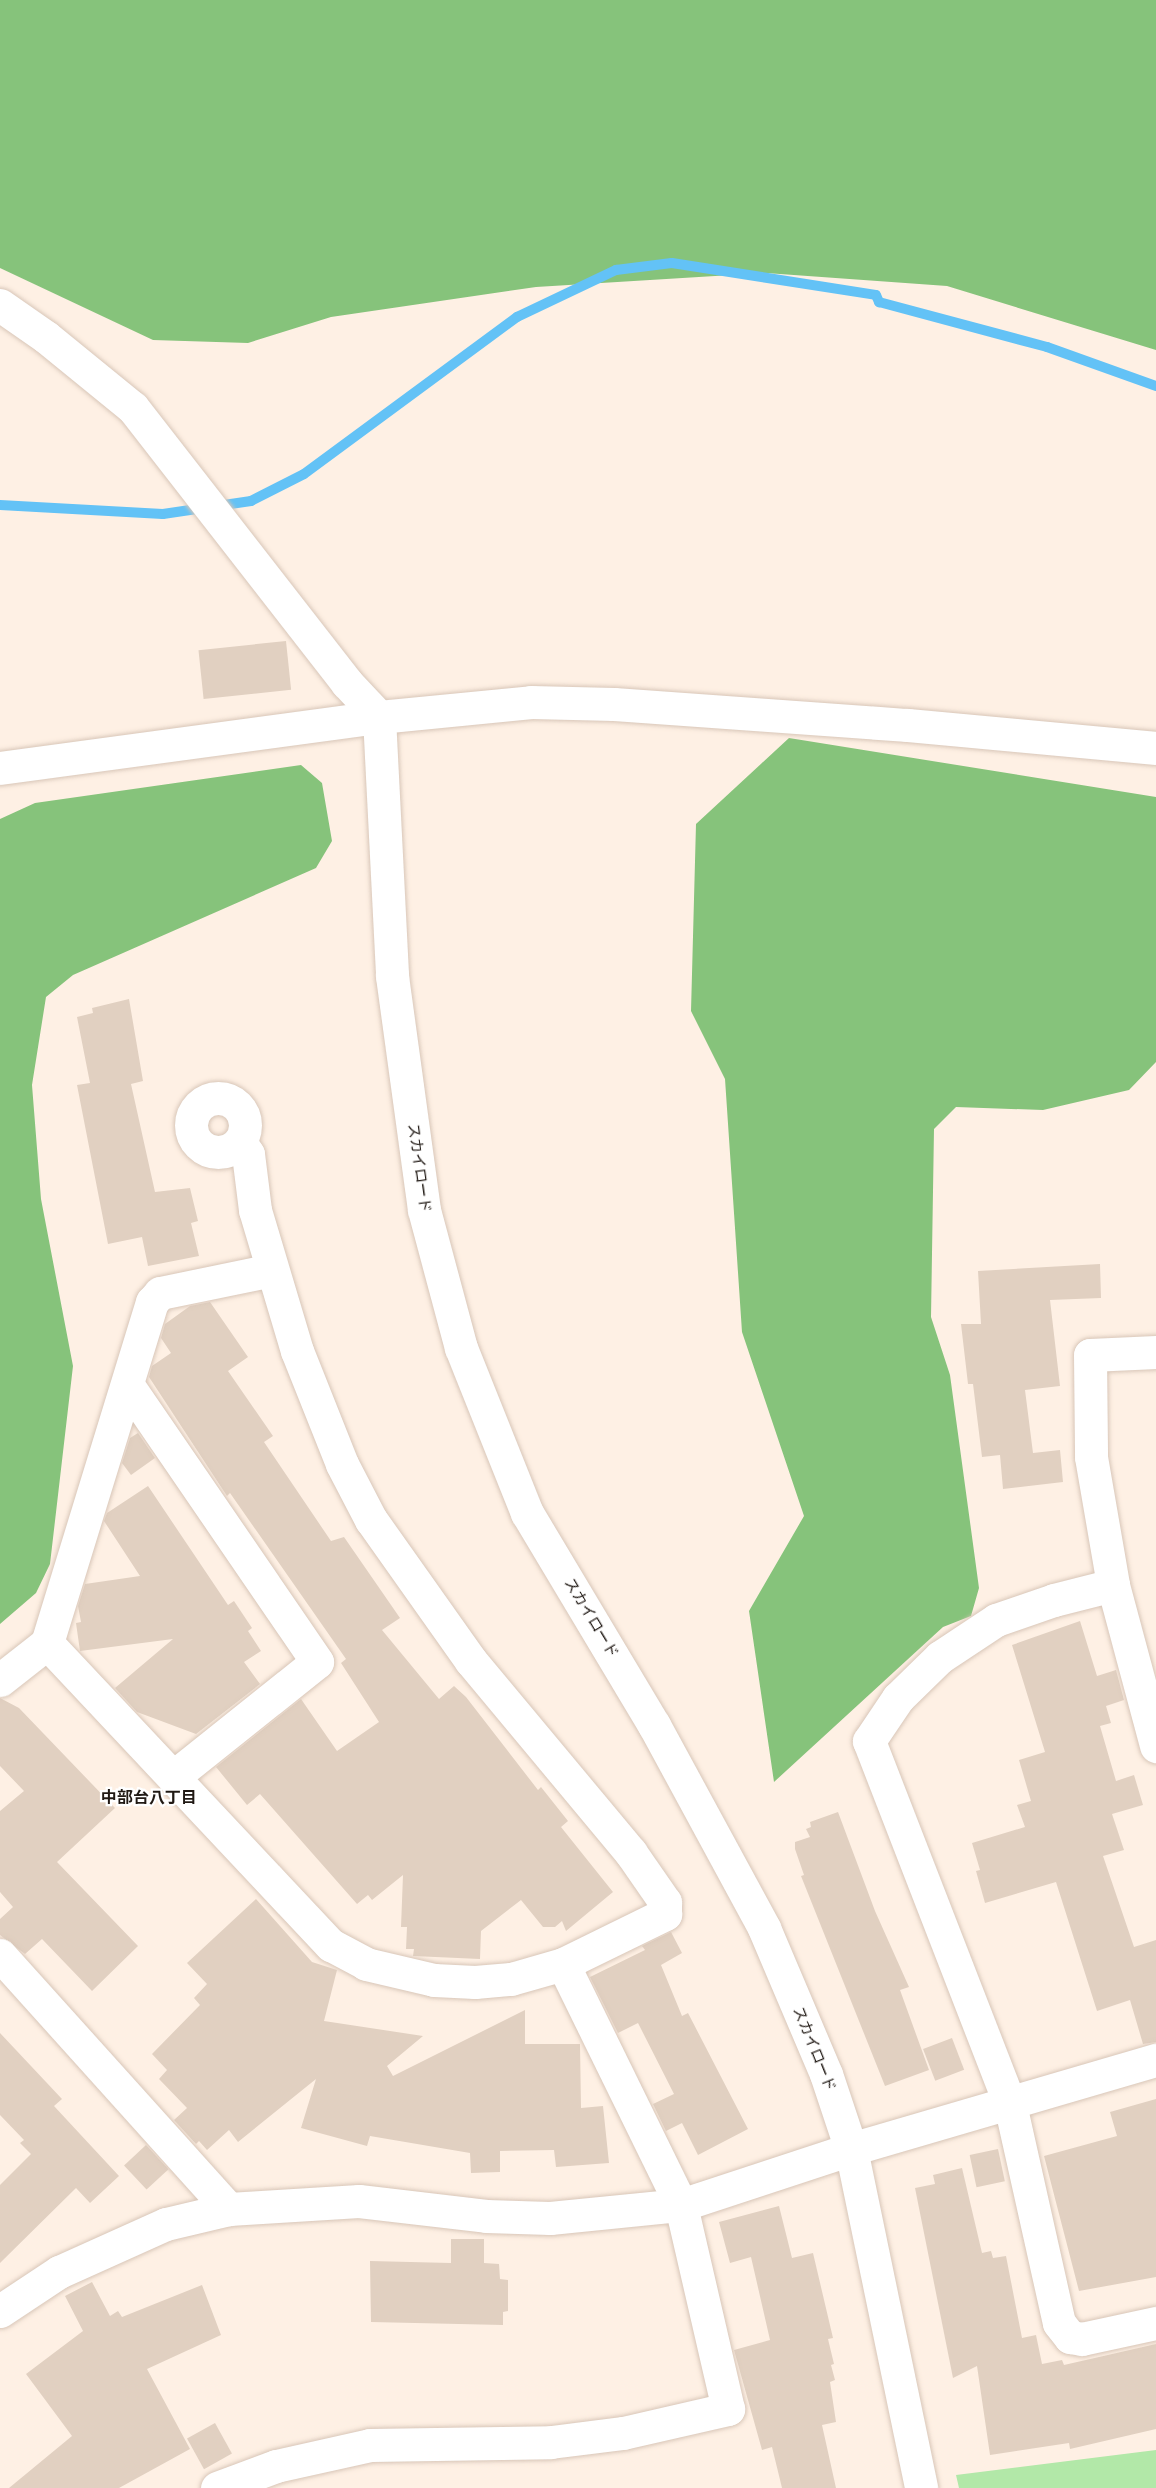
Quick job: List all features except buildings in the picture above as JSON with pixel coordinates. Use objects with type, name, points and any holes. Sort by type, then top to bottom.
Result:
[{"type":"street","points":[[0,305],[46,337],[133,408],[228,527],[347,683],[379,717]]},
{"type":"street","points":[[0,768],[379,717],[531,702],[614,704],[1156,748]]},
{"type":"street","name":"スカイロード","points":[[379,717],[392,976],[424,1210],[461,1348],[527,1512],[654,1725],[764,1928],[826,2074],[851,2149],[921,2488]]},
{"type":"street","points":[[47,1643],[331,1945],[366,1964],[434,1980],[475,1982],[511,1978],[563,1964],[665,1914],[665,1902],[567,1773],[471,1661],[371,1521],[318,1407],[272,1270],[255,1210],[248,1154],[240,1142]]},
{"type":"street","points":[[0,1680],[47,1643],[129,1387],[152,1302],[160,1293],[272,1270]]},
{"type":"street","points":[[1156,1352],[1090,1355],[1091,1457],[1113,1585],[1156,1746]]},
{"type":"street","points":[[129,1387],[317,1662],[173,1777]]},
{"type":"street","points":[[1113,1585],[1054,1600],[996,1620],[940,1657],[898,1698],[869,1741],[1010,2104],[1064,2333],[1082,2339],[1156,2324]]},
{"type":"street","points":[[0,1955],[229,2208]]},
{"type":"street","points":[[217,2488],[276,2466],[370,2445],[551,2442],[623,2433],[728,2409],[681,2205],[563,1964]]},
{"type":"street","points":[[0,2311],[59,2272],[166,2224],[229,2208],[359,2201],[486,2216],[550,2218],[681,2205],[851,2149],[1156,2060]]},
{"type":"green space","points":[[0,0],[1156,0],[1156,350],[947,286],[766,273],[536,287],[331,317],[248,343],[153,340],[0,268]]},
{"type":"green space","points":[[789,738],[1156,797],[1156,1062],[1129,1090],[1043,1110],[956,1107],[934,1129],[931,1317],[950,1375],[979,1588],[971,1616],[943,1627],[774,1782],[749,1611],[804,1516],[742,1332],[725,1079],[691,1011],[696,824]]},
{"type":"green space","points":[[301,765],[322,783],[332,841],[316,868],[73,975],[46,997],[32,1085],[41,1199],[73,1366],[50,1564],[36,1593],[0,1624],[0,819],[35,803]]},
{"type":"green space","points":[[1156,2450],[1156,2488],[959,2488],[956,2475]]},
{"type":"waterway","points":[[0,505],[163,514],[251,501],[304,474],[517,317],[616,270],[672,263],[876,295],[879,302],[1047,347],[1156,386]]},
{"type":"district","name":"中部台八丁目","points":[[149,1798]]}]
